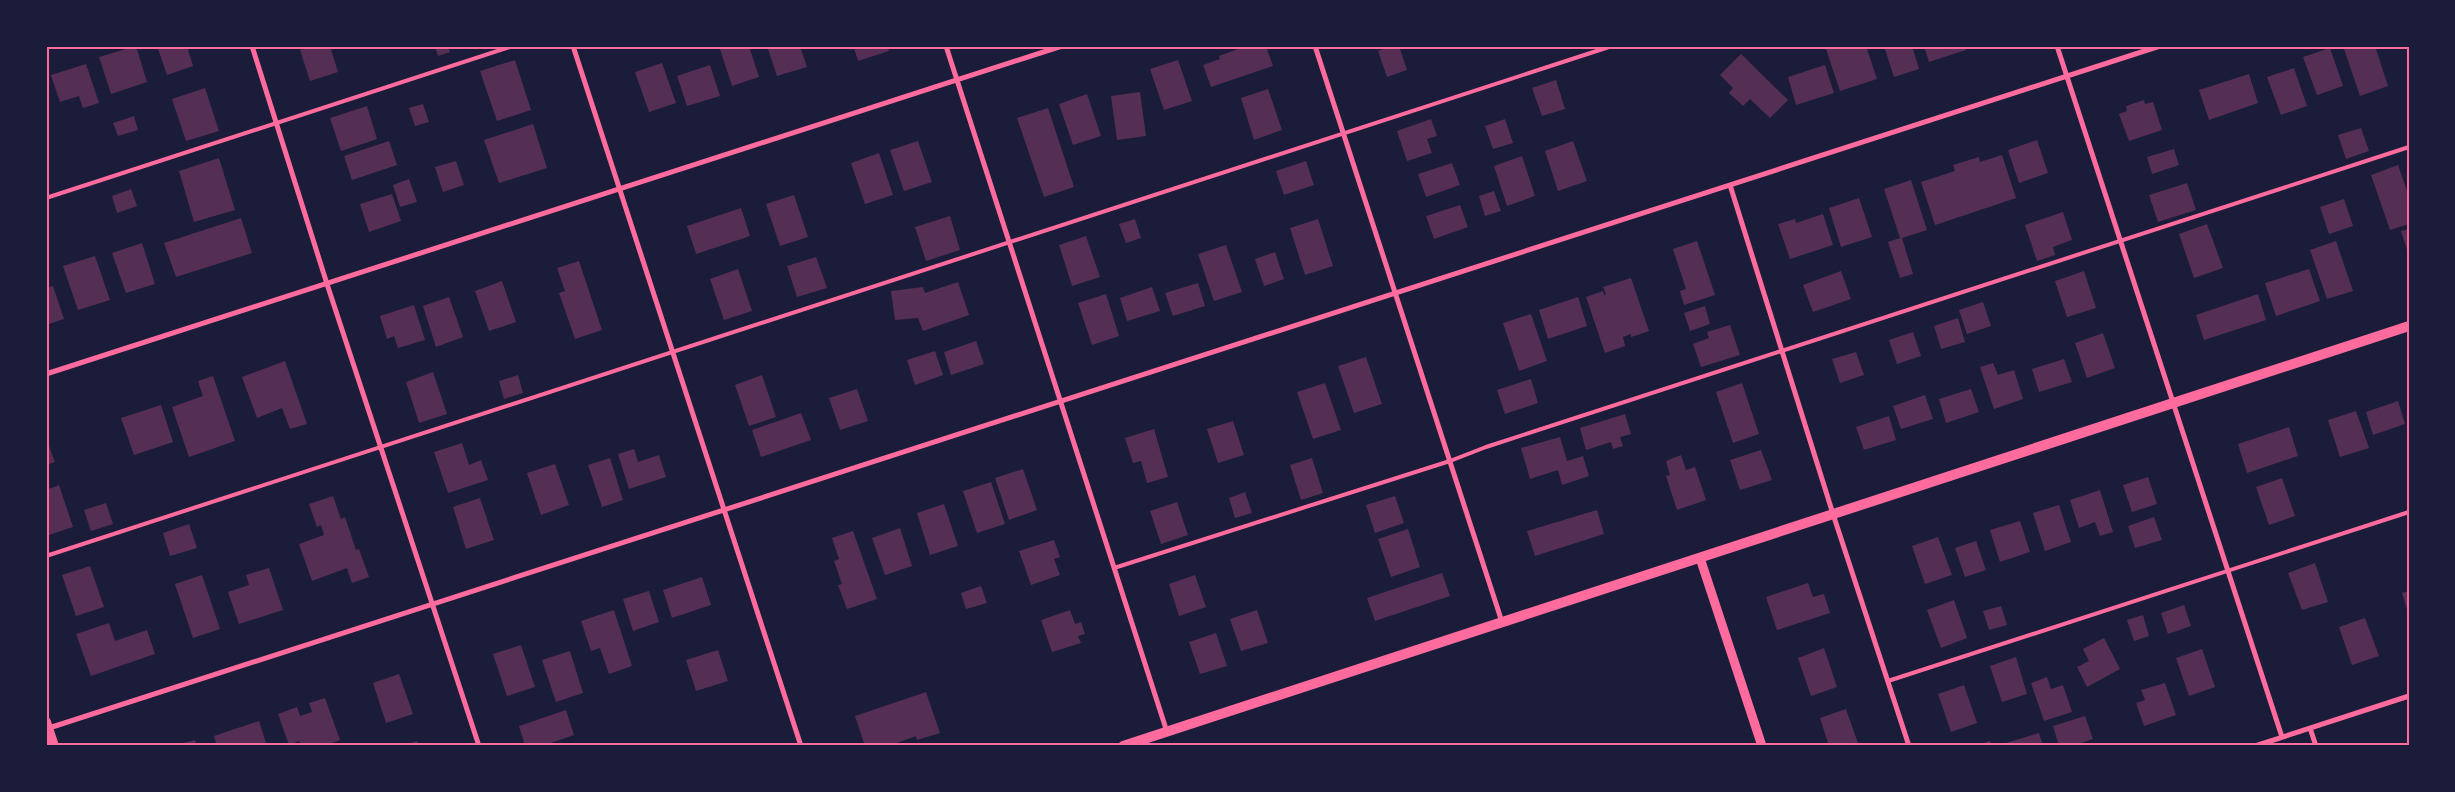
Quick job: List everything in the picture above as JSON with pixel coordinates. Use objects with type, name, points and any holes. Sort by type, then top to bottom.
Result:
[{"type":"main road","points":[[1123,746],[2409,326]]},
{"type":"main road","points":[[47,725],[54,746]]},
{"type":"street","points":[[252,46],[327,284],[434,604],[479,746]]},
{"type":"street","points":[[573,46],[801,746]]},
{"type":"street","points":[[946,46],[1167,732]]},
{"type":"street","points":[[46,374],[1062,46]]},
{"type":"street","points":[[1315,46],[1502,622]]},
{"type":"street","points":[[2058,46],[2282,737]]},
{"type":"street","points":[[47,725],[434,604],[2160,46]]},
{"type":"street","points":[[1730,185],[1833,514],[1909,746]]},
{"type":"street","points":[[1700,558],[1762,746]]},
{"type":"street","points":[[2255,746],[2409,696]]},
{"type":"street","points":[[2310,728],[2316,746]]},
{"type":"lane","points":[[46,198],[513,46]]},
{"type":"lane","points":[[46,556],[1612,46]]},
{"type":"lane","points":[[1114,568],[1450,461],[1486,447],[2409,147]]},
{"type":"lane","points":[[1888,681],[2409,512]]},
{"type":"building","points":[[136,46],[147,82],[111,94],[99,57]]},
{"type":"building","points":[[157,46],[187,46],[193,66],[167,75]]},
{"type":"building","points":[[312,46],[330,46],[338,72],[310,81],[300,50]]},
{"type":"building","points":[[435,46],[448,46],[450,52],[438,56]]},
{"type":"building","points":[[719,46],[749,46],[759,77],[732,86]]},
{"type":"building","points":[[767,46],[800,46],[807,67],[777,76]]},
{"type":"building","points":[[848,46],[887,46],[889,51],[858,61],[854,48],[850,50]]},
{"type":"building","points":[[1246,46],[1266,46],[1273,66],[1211,87],[1203,65],[1220,59],[1219,56]]},
{"type":"building","points":[[1391,46],[1399,46],[1407,70],[1387,77],[1378,51]]},
{"type":"building","points":[[1825,46],[1866,46],[1877,79],[1840,91]]},
{"type":"building","points":[[1884,46],[1912,46],[1919,69],[1894,77]]},
{"type":"building","points":[[1924,46],[1965,46],[1966,50],[1929,62]]},
{"type":"building","points":[[2343,46],[2375,46],[2388,86],[2360,96]]},
{"type":"building","points":[[2330,48],[2343,86],[2317,95],[2303,57]]},
{"type":"building","points":[[1741,54],[1788,100],[1770,118],[1750,99],[1743,106],[1729,93],[1733,88],[1720,75]]},
{"type":"building","points":[[515,60],[531,110],[497,121],[480,71]]},
{"type":"building","points":[[1178,60],[1192,101],[1164,110],[1150,69]]},
{"type":"building","points":[[662,63],[676,103],[649,112],[635,72]]},
{"type":"building","points":[[86,64],[99,103],[83,108],[79,96],[60,102],[51,75]]},
{"type":"building","points":[[710,65],[720,96],[687,106],[677,76]]},
{"type":"building","points":[[1825,65],[1834,93],[1796,105],[1788,77]]},
{"type":"building","points":[[2294,68],[2307,106],[2281,115],[2267,77]]},
{"type":"building","points":[[2249,74],[2258,103],[2209,120],[2199,90]]},
{"type":"building","points":[[1556,80],[1565,109],[1542,116],[1532,88]]},
{"type":"building","points":[[205,88],[219,131],[186,141],[172,99]]},
{"type":"building","points":[[1268,89],[1282,130],[1254,140],[1241,98]]},
{"type":"building","points":[[1140,92],[1146,136],[1117,140],[1111,96]]},
{"type":"building","points":[[1087,94],[1101,136],[1073,145],[1059,104]]},
{"type":"building","points":[[2144,100],[2145,104],[2153,102],[2162,130],[2129,141],[2119,114],[2127,111],[2126,106]]},
{"type":"building","points":[[423,104],[429,122],[415,126],[409,108]]},
{"type":"building","points":[[367,106],[377,139],[341,151],[330,118]]},
{"type":"building","points":[[1048,108],[1074,187],[1044,197],[1017,118]]},
{"type":"building","points":[[134,116],[138,130],[118,136],[113,123]]},
{"type":"building","points":[[1431,119],[1437,136],[1427,139],[1432,153],[1407,161],[1397,131]]},
{"type":"building","points":[[1505,119],[1513,143],[1493,149],[1485,126]]},
{"type":"building","points":[[533,124],[547,168],[499,183],[484,140]]},
{"type":"building","points":[[2361,128],[2369,151],[2346,159],[2338,135]]},
{"type":"building","points":[[2037,140],[2048,173],[2019,183],[2008,150]]},
{"type":"building","points":[[389,141],[397,165],[352,180],[344,156]]},
{"type":"building","points":[[918,141],[932,182],[904,191],[890,150]]},
{"type":"building","points":[[1573,141],[1587,181],[1558,191],[1545,151]]},
{"type":"building","points":[[2174,149],[2179,165],[2152,174],[2147,157]]},
{"type":"building","points":[[879,153],[893,195],[865,204],[851,163]]},
{"type":"building","points":[[2002,155],[2016,198],[1935,225],[1921,182],[1955,171],[1953,165],[1979,157],[1980,162]]},
{"type":"building","points":[[1522,156],[1535,196],[1507,206],[1494,166]]},
{"type":"building","points":[[219,158],[235,210],[194,222],[179,171]]},
{"type":"building","points":[[456,161],[464,185],[443,192],[435,167]]},
{"type":"building","points":[[1306,161],[1314,185],[1284,195],[1276,171]]},
{"type":"building","points":[[1452,163],[1460,185],[1426,197],[1418,174]]},
{"type":"building","points":[[2398,165],[2409,196],[2409,224],[2390,230],[2371,175]]},
{"type":"building","points":[[409,179],[417,202],[400,207],[393,185]]},
{"type":"building","points":[[1911,180],[1927,230],[1902,238],[1913,274],[1900,278],[1888,242],[1900,238],[1884,189]]},
{"type":"building","points":[[2187,183],[2196,210],[2158,222],[2149,195]]},
{"type":"building","points":[[131,189],[137,206],[117,213],[112,196]]},
{"type":"building","points":[[1494,191],[1501,211],[1485,216],[1479,196]]},
{"type":"building","points":[[392,194],[401,221],[369,232],[360,204]]},
{"type":"building","points":[[794,195],[808,237],[780,246],[766,204]]},
{"type":"building","points":[[1859,198],[1872,237],[1841,247],[1829,208]]},
{"type":"building","points":[[2344,199],[2353,226],[2329,234],[2320,207]]},
{"type":"building","points":[[1460,205],[1468,227],[1434,239],[1426,216]]},
{"type":"building","points":[[741,208],[750,236],[696,254],[687,226]]},
{"type":"building","points":[[2063,212],[2072,240],[2053,247],[2055,255],[2037,261],[2025,225]]},
{"type":"building","points":[[1823,214],[1833,245],[1790,259],[1778,224],[1795,219],[1796,223]]},
{"type":"building","points":[[950,216],[960,250],[926,261],[915,227]]},
{"type":"building","points":[[241,218],[252,253],[176,277],[164,243]]},
{"type":"building","points":[[1135,219],[1141,238],[1126,243],[1119,224]]},
{"type":"building","points":[[1318,219],[1333,266],[1305,275],[1290,228]]},
{"type":"building","points":[[2207,224],[2223,268],[2194,278],[2179,234]]},
{"type":"building","points":[[2409,229],[2409,253],[2408,253],[2401,231]]},
{"type":"building","points":[[1086,236],[1100,277],[1072,286],[1059,245]]},
{"type":"building","points":[[1697,241],[1715,295],[1684,305],[1680,291],[1686,289],[1673,249]]},
{"type":"building","points":[[2336,241],[2353,291],[2327,299],[2310,250]]},
{"type":"building","points":[[142,243],[155,284],[126,293],[112,253]]},
{"type":"building","points":[[1226,245],[1242,292],[1214,301],[1198,254]]},
{"type":"building","points":[[1275,252],[1284,279],[1264,286],[1255,259]]},
{"type":"building","points":[[95,256],[110,300],[78,310],[63,266]]},
{"type":"building","points":[[816,257],[827,288],[797,297],[787,266]]},
{"type":"building","points":[[579,261],[602,330],[575,339],[559,293],[565,291],[557,268]]},
{"type":"building","points":[[738,269],[752,311],[724,320],[710,279]]},
{"type":"building","points":[[2309,269],[2320,301],[2276,316],[2265,283]]},
{"type":"building","points":[[1841,271],[1851,299],[1813,312],[1803,285]]},
{"type":"building","points":[[2084,271],[2096,308],[2067,317],[2055,281]]},
{"type":"building","points":[[1631,278],[1649,331],[1631,337],[1631,334],[1623,337],[1625,346],[1605,353],[1586,297],[1603,291],[1604,295],[1606,294],[1603,287]]},
{"type":"building","points":[[502,281],[516,322],[489,331],[475,291]]},
{"type":"building","points":[[958,282],[969,315],[923,331],[918,318],[895,320],[891,291],[923,287],[925,293]]},
{"type":"building","points":[[1198,283],[1205,306],[1173,316],[1165,293]]},
{"type":"building","points":[[53,286],[64,319],[46,325],[46,288]]},
{"type":"building","points":[[1152,287],[1160,311],[1127,321],[1120,298]]},
{"type":"building","points":[[1106,294],[1119,336],[1092,345],[1078,303]]},
{"type":"building","points":[[2258,294],[2266,320],[2204,340],[2196,315]]},
{"type":"building","points":[[449,297],[463,337],[436,347],[423,306]]},
{"type":"building","points":[[1578,297],[1587,326],[1548,339],[1539,310]]},
{"type":"building","points":[[1983,302],[1991,326],[1967,334],[1959,310]]},
{"type":"building","points":[[414,305],[425,340],[398,348],[394,336],[387,339],[380,316]]},
{"type":"building","points":[[1705,306],[1710,324],[1690,331],[1684,313]]},
{"type":"building","points":[[1531,314],[1547,361],[1519,371],[1503,323]]},
{"type":"building","points":[[1958,318],[1965,342],[1941,349],[1934,326]]},
{"type":"building","points":[[1730,325],[1740,355],[1701,367],[1693,344],[1709,338],[1707,332]]},
{"type":"building","points":[[1913,332],[1921,356],[1897,364],[1889,340]]},
{"type":"building","points":[[2103,333],[2115,368],[2087,378],[2075,343]]},
{"type":"building","points":[[976,341],[984,364],[951,375],[944,352]]},
{"type":"building","points":[[935,351],[943,375],[915,385],[907,360]]},
{"type":"building","points":[[1856,352],[1864,375],[1840,383],[1832,359]]},
{"type":"building","points":[[1366,357],[1382,404],[1354,413],[1338,366]]},
{"type":"building","points":[[2064,359],[2072,382],[2039,392],[2032,369]]},
{"type":"building","points":[[285,361],[307,424],[290,429],[282,408],[257,418],[242,377]]},
{"type":"building","points":[[1993,363],[1998,375],[2014,370],[2023,399],[1994,409],[1980,367]]},
{"type":"building","points":[[433,372],[447,414],[419,423],[406,382]]},
{"type":"building","points":[[518,375],[523,393],[504,399],[499,381]]},
{"type":"building","points":[[762,375],[776,417],[749,426],[735,385]]},
{"type":"building","points":[[213,376],[235,441],[189,457],[172,407],[203,396],[198,381]]},
{"type":"building","points":[[1531,379],[1538,403],[1505,414],[1497,390]]},
{"type":"building","points":[[1325,383],[1341,430],[1313,439],[1297,392]]},
{"type":"building","points":[[1742,383],[1759,434],[1733,443],[1716,392]]},
{"type":"building","points":[[857,389],[868,421],[840,430],[829,398]]},
{"type":"building","points":[[1971,389],[1979,412],[1946,423],[1939,399]]},
{"type":"building","points":[[1925,395],[1933,419],[1901,429],[1893,406]]},
{"type":"building","points":[[2398,401],[2405,424],[2373,435],[2366,412]]},
{"type":"building","points":[[161,405],[173,442],[134,455],[121,418]]},
{"type":"building","points":[[2356,411],[2369,448],[2340,457],[2328,420]]},
{"type":"building","points":[[801,413],[811,440],[761,457],[752,430]]},
{"type":"building","points":[[1625,414],[1631,434],[1620,437],[1623,446],[1613,449],[1611,442],[1586,450],[1580,428]]},
{"type":"building","points":[[1889,416],[1896,440],[1864,450],[1856,427]]},
{"type":"building","points":[[1233,421],[1244,455],[1218,463],[1207,429]]},
{"type":"building","points":[[2289,427],[2298,456],[2247,473],[2238,444]]},
{"type":"building","points":[[1154,429],[1168,477],[1147,483],[1141,461],[1133,463],[1125,438]]},
{"type":"building","points":[[1560,437],[1567,461],[1583,456],[1589,476],[1562,485],[1558,470],[1530,479],[1521,448]]},
{"type":"building","points":[[46,438],[55,462],[46,465]]},
{"type":"building","points":[[462,443],[469,465],[481,460],[488,480],[448,493],[434,452]]},
{"type":"building","points":[[634,449],[638,462],[659,455],[666,477],[629,489],[618,454]]},
{"type":"building","points":[[1761,450],[1772,480],[1740,490],[1730,460]]},
{"type":"building","points":[[1681,455],[1686,470],[1695,467],[1706,500],[1677,510],[1666,476],[1670,475],[1666,461]]},
{"type":"building","points":[[610,458],[623,500],[602,507],[588,465]]},
{"type":"building","points":[[1312,458],[1323,493],[1301,500],[1290,465]]},
{"type":"building","points":[[555,464],[569,505],[541,515],[527,473]]},
{"type":"building","points":[[1023,469],[1037,510],[1009,520],[995,478]]},
{"type":"building","points":[[2148,477],[2157,504],[2132,512],[2123,485]]},
{"type":"building","points":[[2282,478],[2295,516],[2269,525],[2256,487]]},
{"type":"building","points":[[991,482],[1005,524],[977,533],[963,491]]},
{"type":"building","points":[[59,485],[73,527],[46,536],[46,490]]},
{"type":"building","points":[[2100,490],[2113,532],[2100,536],[2095,522],[2079,528],[2070,500]]},
{"type":"building","points":[[1245,492],[1252,513],[1235,518],[1229,498]]},
{"type":"building","points":[[333,496],[341,519],[345,517],[356,550],[359,549],[369,577],[352,583],[347,568],[312,581],[299,544],[324,535],[321,525],[317,527],[309,504]]},
{"type":"building","points":[[1395,496],[1404,523],[1375,533],[1366,505]]},
{"type":"building","points":[[480,498],[494,540],[466,549],[453,507]]},
{"type":"building","points":[[1177,502],[1188,535],[1161,544],[1150,511]]},
{"type":"building","points":[[106,503],[113,524],[91,531],[84,510]]},
{"type":"building","points":[[944,504],[958,546],[930,555],[917,513]]},
{"type":"building","points":[[2059,505],[2071,542],[2045,551],[2033,513]]},
{"type":"building","points":[[1597,510],[1604,534],[1535,556],[1527,531]]},
{"type":"building","points":[[2154,517],[2162,540],[2135,548],[2128,526]]},
{"type":"building","points":[[2020,521],[2030,552],[2000,562],[1990,530]]},
{"type":"building","points":[[189,524],[197,548],[170,556],[163,533]]},
{"type":"building","points":[[900,528],[912,566],[885,575],[872,538]]},
{"type":"building","points":[[1408,529],[1420,567],[1391,577],[1378,539]]},
{"type":"building","points":[[853,531],[877,599],[847,609],[838,585],[842,584],[834,561],[839,559],[832,538]]},
{"type":"building","points":[[1938,537],[1952,575],[1925,584],[1912,546]]},
{"type":"building","points":[[1054,540],[1060,557],[1054,559],[1060,575],[1031,585],[1019,551]]},
{"type":"building","points":[[1976,541],[1986,570],[1965,577],[1955,548]]},
{"type":"building","points":[[2315,563],[2328,602],[2302,610],[2288,573]]},
{"type":"building","points":[[90,566],[104,607],[76,616],[62,575]]},
{"type":"building","points":[[269,568],[283,610],[239,624],[228,592],[249,585],[246,575]]},
{"type":"building","points":[[1442,573],[1450,596],[1375,621],[1367,598]]},
{"type":"building","points":[[202,575],[220,629],[193,638],[175,584]]},
{"type":"building","points":[[1195,575],[1206,607],[1179,616],[1169,584]]},
{"type":"building","points":[[702,577],[711,605],[672,618],[663,590]]},
{"type":"building","points":[[1808,583],[1813,597],[1824,594],[1830,613],[1777,630],[1766,597]]},
{"type":"building","points":[[981,586],[987,603],[966,609],[961,593]]},
{"type":"building","points":[[649,591],[659,622],[633,631],[623,599]]},
{"type":"building","points":[[2409,591],[2409,613],[2408,613],[2402,593]]},
{"type":"building","points":[[1954,600],[1967,638],[1941,648],[1927,610]]},
{"type":"building","points":[[2184,605],[2191,626],[2168,634],[2161,613]]},
{"type":"building","points":[[2001,606],[2007,625],[1989,630],[1983,611]]},
{"type":"building","points":[[614,610],[632,666],[609,674],[600,648],[591,651],[581,621]]},
{"type":"building","points":[[1070,610],[1075,624],[1081,622],[1085,634],[1078,636],[1081,643],[1052,652],[1041,620]]},
{"type":"building","points":[[1257,610],[1268,643],[1241,651],[1230,619]]},
{"type":"building","points":[[2143,615],[2149,636],[2134,641],[2127,620]]},
{"type":"building","points":[[2365,618],[2379,656],[2352,665],[2339,627]]},
{"type":"building","points":[[109,623],[115,641],[147,630],[155,654],[91,676],[76,634]]},
{"type":"building","points":[[1216,633],[1227,666],[1200,674],[1189,642]]},
{"type":"building","points":[[2104,638],[2120,669],[2087,687],[2077,667],[2089,661],[2083,649]]},
{"type":"building","points":[[521,645],[535,687],[507,696],[493,654]]},
{"type":"building","points":[[1824,648],[1837,687],[1811,696],[1798,658]]},
{"type":"building","points":[[2202,649],[2215,687],[2189,696],[2176,658]]},
{"type":"building","points":[[718,650],[728,681],[696,691],[686,660]]},
{"type":"building","points":[[570,651],[583,693],[556,702],[542,660]]},
{"type":"building","points":[[2016,657],[2027,694],[2002,702],[1990,666]]},
{"type":"building","points":[[399,674],[413,714],[386,723],[373,683]]},
{"type":"building","points":[[2047,677],[2051,689],[2063,685],[2072,712],[2044,721],[2031,683]]},
{"type":"building","points":[[2165,683],[2176,715],[2144,726],[2136,703],[2145,700],[2141,690]]},
{"type":"building","points":[[1964,685],[1977,723],[1951,732],[1938,694]]},
{"type":"building","points":[[926,692],[940,733],[917,740],[916,736],[897,743],[899,746],[865,746],[855,716]]},
{"type":"building","points":[[325,698],[340,740],[324,746],[301,746],[299,741],[289,745],[278,714],[297,707],[300,716],[312,712],[309,703]]},
{"type":"building","points":[[1846,709],[1859,746],[1829,746],[1820,718]]},
{"type":"building","points":[[566,710],[574,735],[542,746],[525,746],[519,726]]},
{"type":"building","points":[[2085,716],[2093,739],[2072,746],[2059,746],[2053,726]]},
{"type":"building","points":[[259,721],[267,746],[217,746],[214,736]]},
{"type":"building","points":[[2039,733],[2043,746],[2007,746],[2006,743]]},
{"type":"building","points":[[195,740],[197,746],[176,746],[176,745]]},
{"type":"building","points":[[417,741],[419,746],[404,746],[404,745]]},
{"type":"building","points":[[1990,741],[1992,746],[1977,746],[1977,745]]}]
